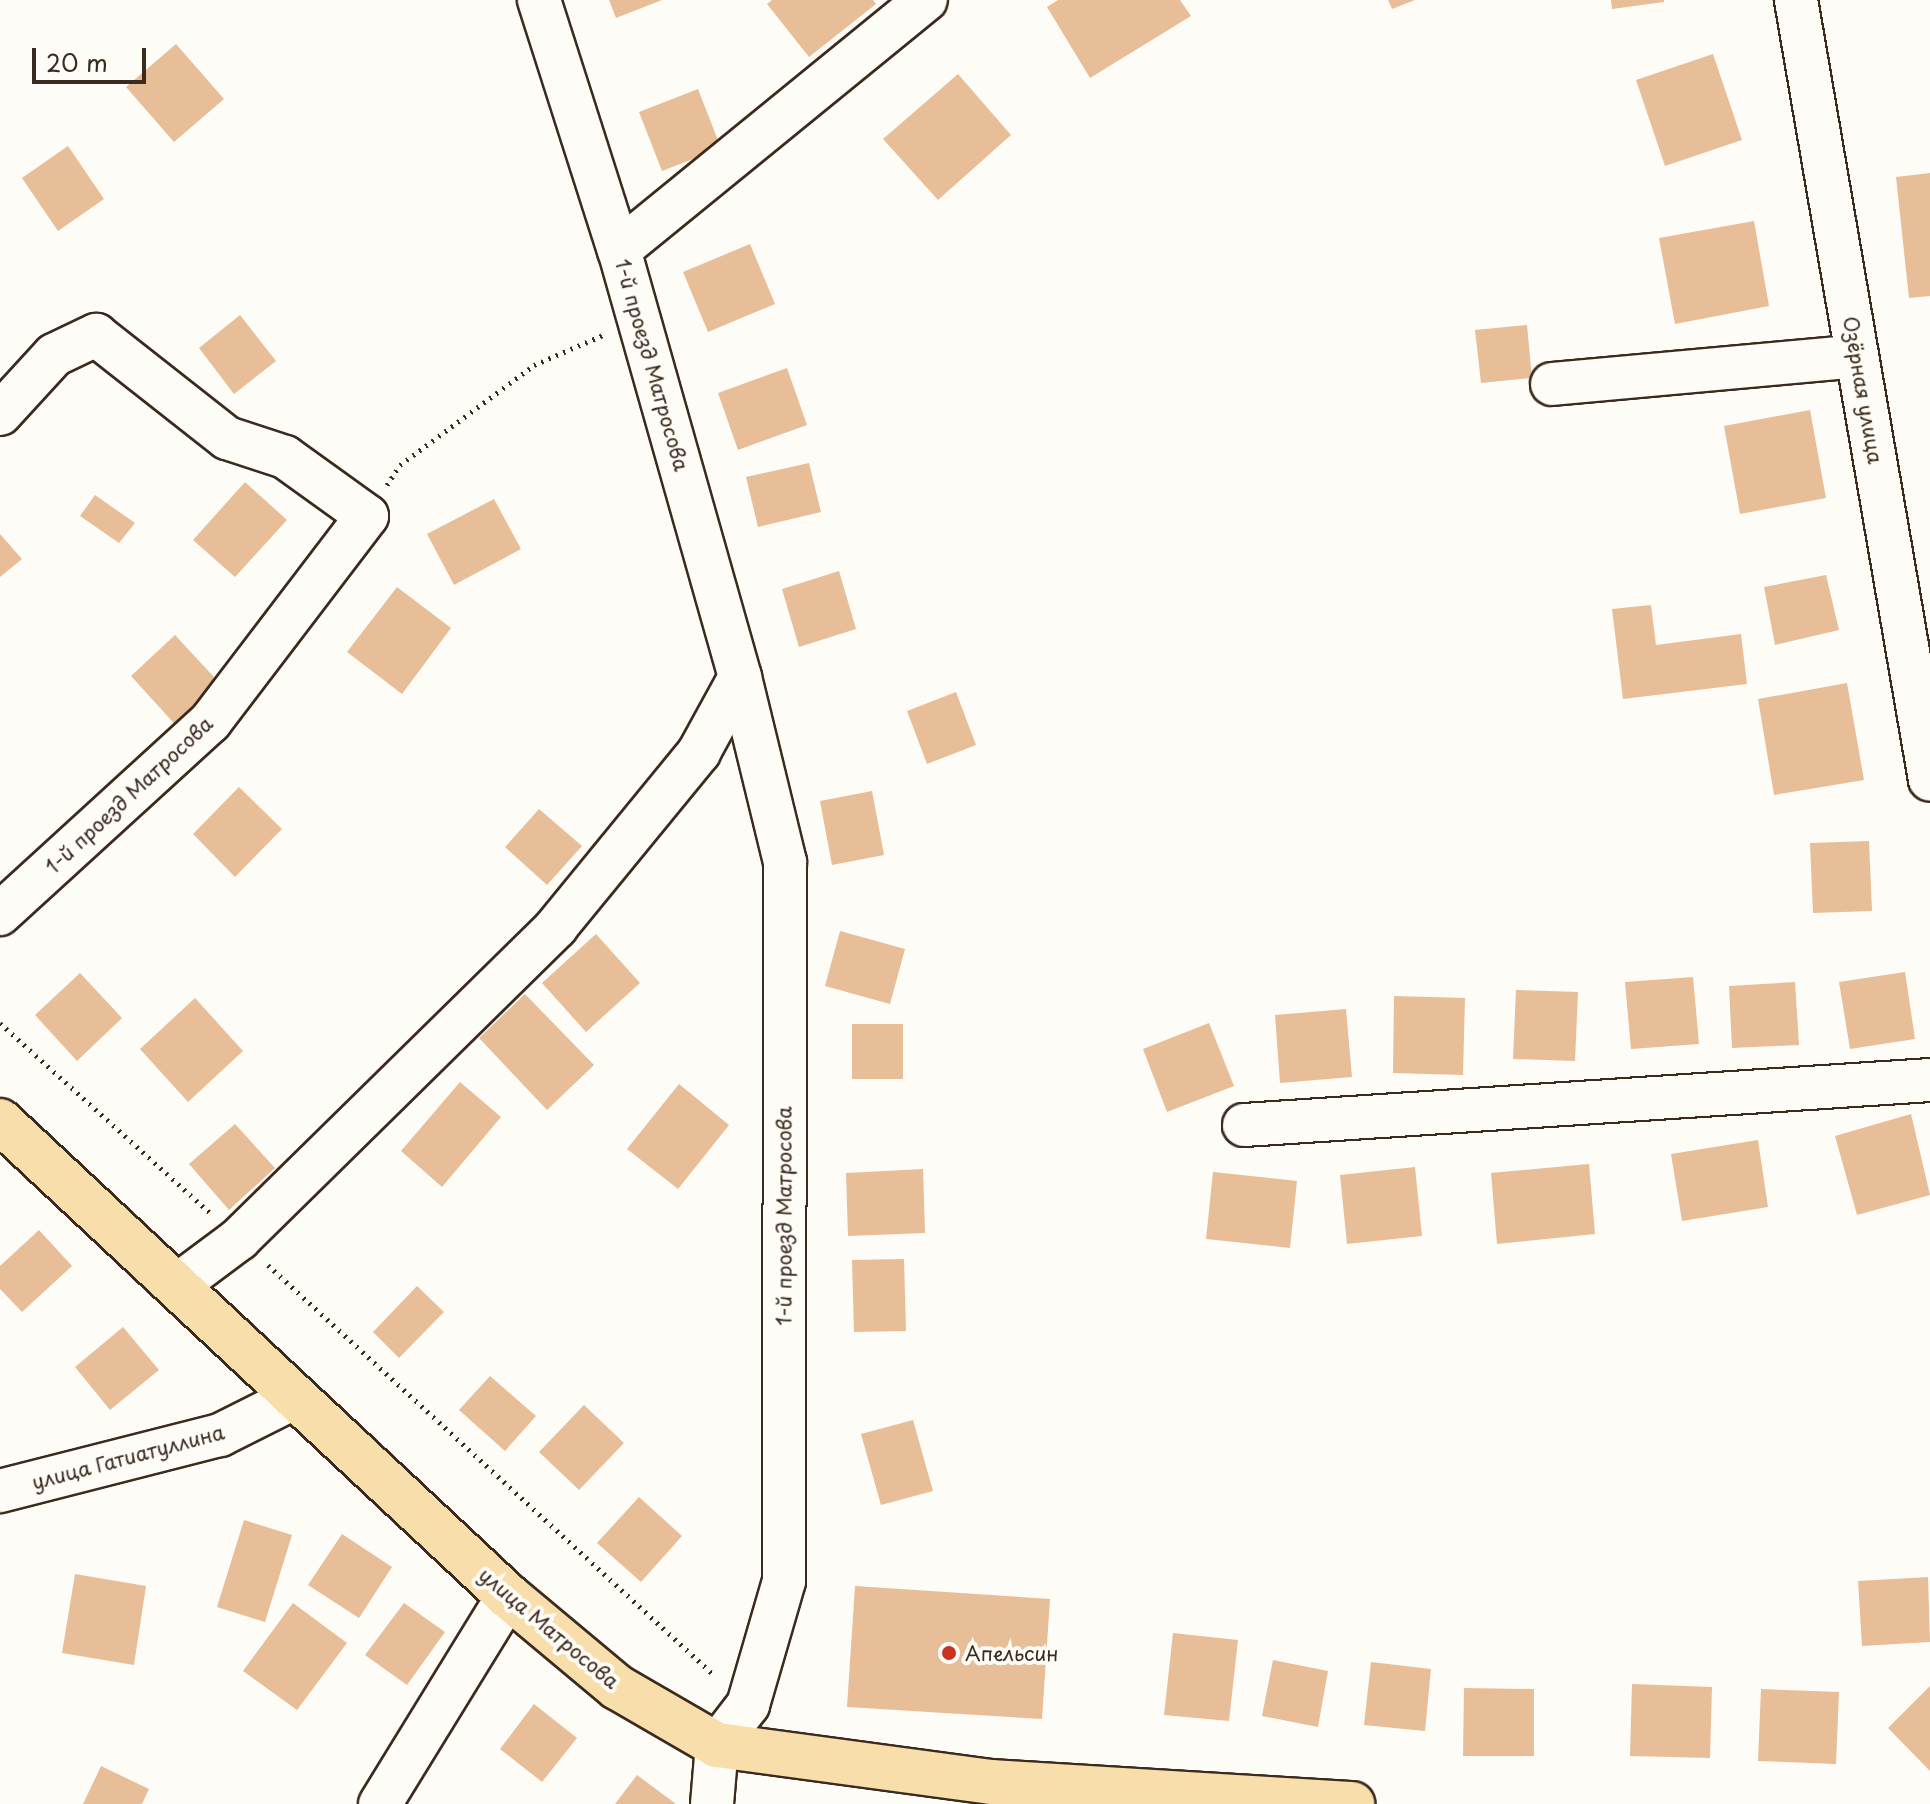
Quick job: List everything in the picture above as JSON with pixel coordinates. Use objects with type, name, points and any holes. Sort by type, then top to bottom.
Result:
[{"type":"main road","name":"улица Матросова","points":[[0,1121],[508,1596],[617,1687],[717,1745],[992,1782],[1352,1804]]},
{"type":"street","points":[[539,0],[619,250]]},
{"type":"street","name":"1-й проезд Матросова","points":[[717,1745],[748,1705],[784,1581],[785,862],[740,677],[619,250],[926,0]]},
{"type":"street","name":"Озёрная улица","points":[[1796,0],[1930,780]]},
{"type":"street","points":[[0,414],[54,355],[96,335],[227,438],[285,457],[367,516]]},
{"type":"street","points":[[1552,384],[1857,356]]},
{"type":"street","name":"1-й проезд Матросова","points":[[0,914],[210,722],[367,516]]},
{"type":"street","points":[[176,1286],[239,1239],[556,927],[699,752],[740,677]]},
{"type":"street","points":[[1244,1125],[1930,1080]]},
{"type":"street","name":"улица Гатиатуллина","points":[[0,1491],[220,1435],[296,1397]]},
{"type":"street","points":[[380,1804],[508,1596]]},
{"type":"street","points":[[712,1804],[717,1745]]},
{"type":"path","points":[[367,516],[400,465],[534,365],[638,319]]},
{"type":"path","points":[[0,1023],[748,1705]]},
{"type":"building","points":[[609,0],[662,0],[616,18]]},
{"type":"building","points":[[772,0],[873,0],[876,4],[809,57],[767,4]]},
{"type":"building","points":[[1058,0],[1180,0],[1191,16],[1090,78],[1047,7]]},
{"type":"building","points":[[1388,0],[1415,0],[1392,9]]},
{"type":"building","points":[[1611,0],[1664,0],[1664,2],[1612,9]]},
{"type":"building","points":[[176,44],[224,99],[174,142],[126,87]]},
{"type":"building","points":[[1713,54],[1742,140],[1665,166],[1636,80]]},
{"type":"building","points":[[958,74],[1011,135],[938,200],[883,139]]},
{"type":"building","points":[[698,89],[721,148],[662,171],[639,112]]},
{"type":"building","points":[[68,146],[104,199],[58,231],[22,178]]},
{"type":"building","points":[[1930,173],[1930,296],[1909,298],[1896,177]]},
{"type":"building","points":[[1754,221],[1769,306],[1675,324],[1659,238]]},
{"type":"building","points":[[750,244],[775,304],[708,332],[683,272]]},
{"type":"building","points":[[240,315],[276,361],[234,394],[199,348]]},
{"type":"building","points":[[1527,325],[1532,378],[1481,383],[1475,330]]},
{"type":"building","points":[[787,368],[807,425],[738,450],[718,393]]},
{"type":"building","points":[[1810,410],[1826,498],[1740,514],[1724,426]]},
{"type":"building","points":[[809,463],[821,512],[758,527],[746,477]]},
{"type":"building","points":[[245,482],[287,520],[235,577],[193,540]]},
{"type":"building","points":[[95,495],[135,523],[119,543],[80,516]]},
{"type":"building","points":[[494,499],[521,549],[454,585],[427,534]]},
{"type":"building","points":[[0,534],[22,559],[0,577]]},
{"type":"building","points":[[839,571],[856,629],[799,647],[782,589]]},
{"type":"building","points":[[1826,575],[1839,630],[1775,645],[1764,587]]},
{"type":"building","points":[[397,587],[451,628],[402,694],[347,652]]},
{"type":"building","points":[[1651,605],[1656,645],[1741,634],[1747,684],[1623,699],[1612,609]]},
{"type":"building","points":[[175,635],[226,690],[181,731],[131,676]]},
{"type":"building","points":[[1847,683],[1864,780],[1774,795],[1758,699]]},
{"type":"building","points":[[956,692],[976,745],[927,764],[907,711]]},
{"type":"building","points":[[239,787],[282,829],[235,877],[193,834]]},
{"type":"building","points":[[872,791],[884,855],[832,865],[820,801]]},
{"type":"building","points":[[539,809],[582,846],[547,885],[505,847]]},
{"type":"building","points":[[1869,841],[1872,911],[1813,913],[1810,843]]},
{"type":"building","points":[[840,931],[905,949],[890,1004],[825,986]]},
{"type":"building","points":[[596,934],[640,983],[586,1032],[542,983]]},
{"type":"building","points":[[1905,972],[1915,1039],[1850,1049],[1839,982]]},
{"type":"building","points":[[80,973],[122,1018],[77,1061],[35,1015]]},
{"type":"building","points":[[1693,977],[1699,1044],[1631,1049],[1625,982]]},
{"type":"building","points":[[1795,982],[1799,1045],[1732,1048],[1729,986]]},
{"type":"building","points":[[1516,990],[1578,992],[1575,1061],[1513,1059]]},
{"type":"building","points":[[525,994],[594,1065],[547,1110],[479,1038]]},
{"type":"building","points":[[1394,996],[1465,998],[1463,1075],[1393,1073]]},
{"type":"building","points":[[195,998],[243,1051],[188,1102],[140,1049]]},
{"type":"building","points":[[1346,1009],[1352,1077],[1280,1083],[1275,1015]]},
{"type":"building","points":[[1209,1023],[1234,1086],[1167,1112],[1143,1049]]},
{"type":"building","points":[[852,1024],[903,1024],[903,1079],[852,1079]]},
{"type":"building","points":[[460,1082],[501,1117],[442,1187],[401,1151]]},
{"type":"building","points":[[679,1084],[729,1125],[678,1189],[627,1149]]},
{"type":"building","points":[[1911,1114],[1930,1195],[1857,1215],[1835,1136]]},
{"type":"building","points":[[235,1124],[275,1168],[229,1210],[189,1164]]},
{"type":"building","points":[[1758,1140],[1768,1207],[1682,1221],[1671,1154]]},
{"type":"building","points":[[1589,1164],[1595,1234],[1497,1244],[1491,1173]]},
{"type":"building","points":[[1415,1167],[1422,1236],[1347,1244],[1340,1175]]},
{"type":"building","points":[[923,1169],[925,1233],[848,1236],[846,1173]]},
{"type":"building","points":[[1213,1172],[1297,1181],[1290,1248],[1206,1239]]},
{"type":"building","points":[[39,1230],[72,1266],[22,1312],[0,1289],[0,1266]]},
{"type":"building","points":[[904,1259],[906,1331],[854,1332],[852,1260]]},
{"type":"building","points":[[417,1286],[444,1312],[399,1358],[373,1332]]},
{"type":"building","points":[[123,1327],[159,1370],[110,1410],[75,1367]]},
{"type":"building","points":[[490,1376],[536,1416],[505,1451],[459,1410]]},
{"type":"building","points":[[584,1405],[624,1443],[579,1490],[539,1452]]},
{"type":"building","points":[[913,1420],[933,1491],[881,1505],[861,1434]]},
{"type":"building","points":[[639,1497],[682,1536],[641,1582],[597,1543]]},
{"type":"building","points":[[244,1520],[292,1535],[265,1622],[217,1607]]},
{"type":"building","points":[[342,1534],[392,1567],[359,1618],[308,1585]]},
{"type":"building","points":[[75,1574],[146,1586],[134,1665],[62,1653]]},
{"type":"building","points":[[1928,1577],[1930,1642],[1862,1646],[1858,1581]]},
{"type":"building","name":"Апельсин","points":[[855,1586],[1050,1599],[1042,1719],[847,1707]]},
{"type":"building","points":[[293,1603],[347,1643],[297,1710],[243,1671]]},
{"type":"building","points":[[404,1603],[445,1632],[407,1685],[365,1655]]},
{"type":"building","points":[[1173,1633],[1238,1640],[1229,1721],[1164,1715]]},
{"type":"building","points":[[1273,1660],[1328,1671],[1318,1727],[1262,1716]]},
{"type":"building","points":[[1371,1662],[1431,1669],[1425,1731],[1364,1725]]},
{"type":"building","points":[[1632,1684],[1712,1687],[1710,1758],[1630,1756]]},
{"type":"building","points":[[1930,1686],[1930,1771],[1888,1728]]},
{"type":"building","points":[[1464,1688],[1534,1689],[1534,1756],[1463,1756]]},
{"type":"building","points":[[1761,1689],[1839,1692],[1836,1764],[1758,1761]]},
{"type":"building","points":[[534,1704],[577,1738],[542,1782],[500,1749]]},
{"type":"building","points":[[101,1766],[149,1789],[142,1804],[83,1804]]},
{"type":"building","points":[[637,1775],[676,1804],[615,1804]]},
{"type":"place","name":"Апельсин","points":[[949,1653]]}]
